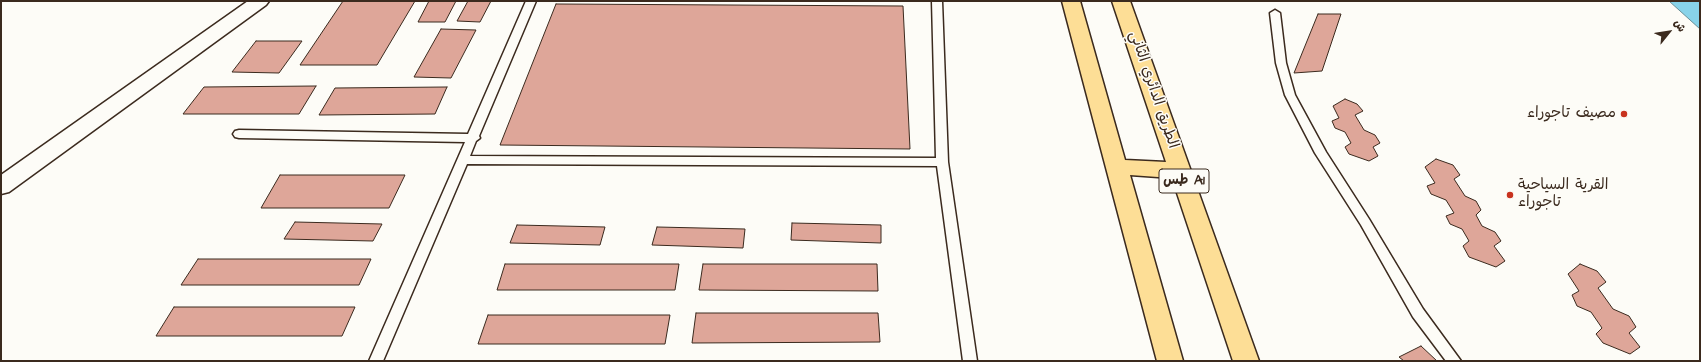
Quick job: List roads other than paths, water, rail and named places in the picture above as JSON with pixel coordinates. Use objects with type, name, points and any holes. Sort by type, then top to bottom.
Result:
[{"type":"highway","points":[[1071,1],[1170,361]]},
{"type":"highway","name":"الطريق الدائري الثاني","points":[[1121,1],[1246,361]]},
{"type":"highway","points":[[1116,167],[1181,171]]},
{"type":"street","points":[[1,186],[260,1]]},
{"type":"lane","points":[[376,361],[474,138],[531,1]]},
{"type":"lane","points":[[937,1],[942,162],[970,361]]},
{"type":"lane","points":[[1275,13],[1280,63],[1290,95],[1321,153],[1365,222],[1418,313],[1454,361]]},
{"type":"lane","points":[[239,134],[474,138]]},
{"type":"lane","points":[[464,160],[942,162]]},
{"type":"water","points":[[1669,1],[1700,1],[1700,29]]},
{"type":"place","name":"مصيف تاجوراء","points":[[1624,114]]},
{"type":"place","name":"القرية السياحية تاجوراء","points":[[1510,195]]}]
